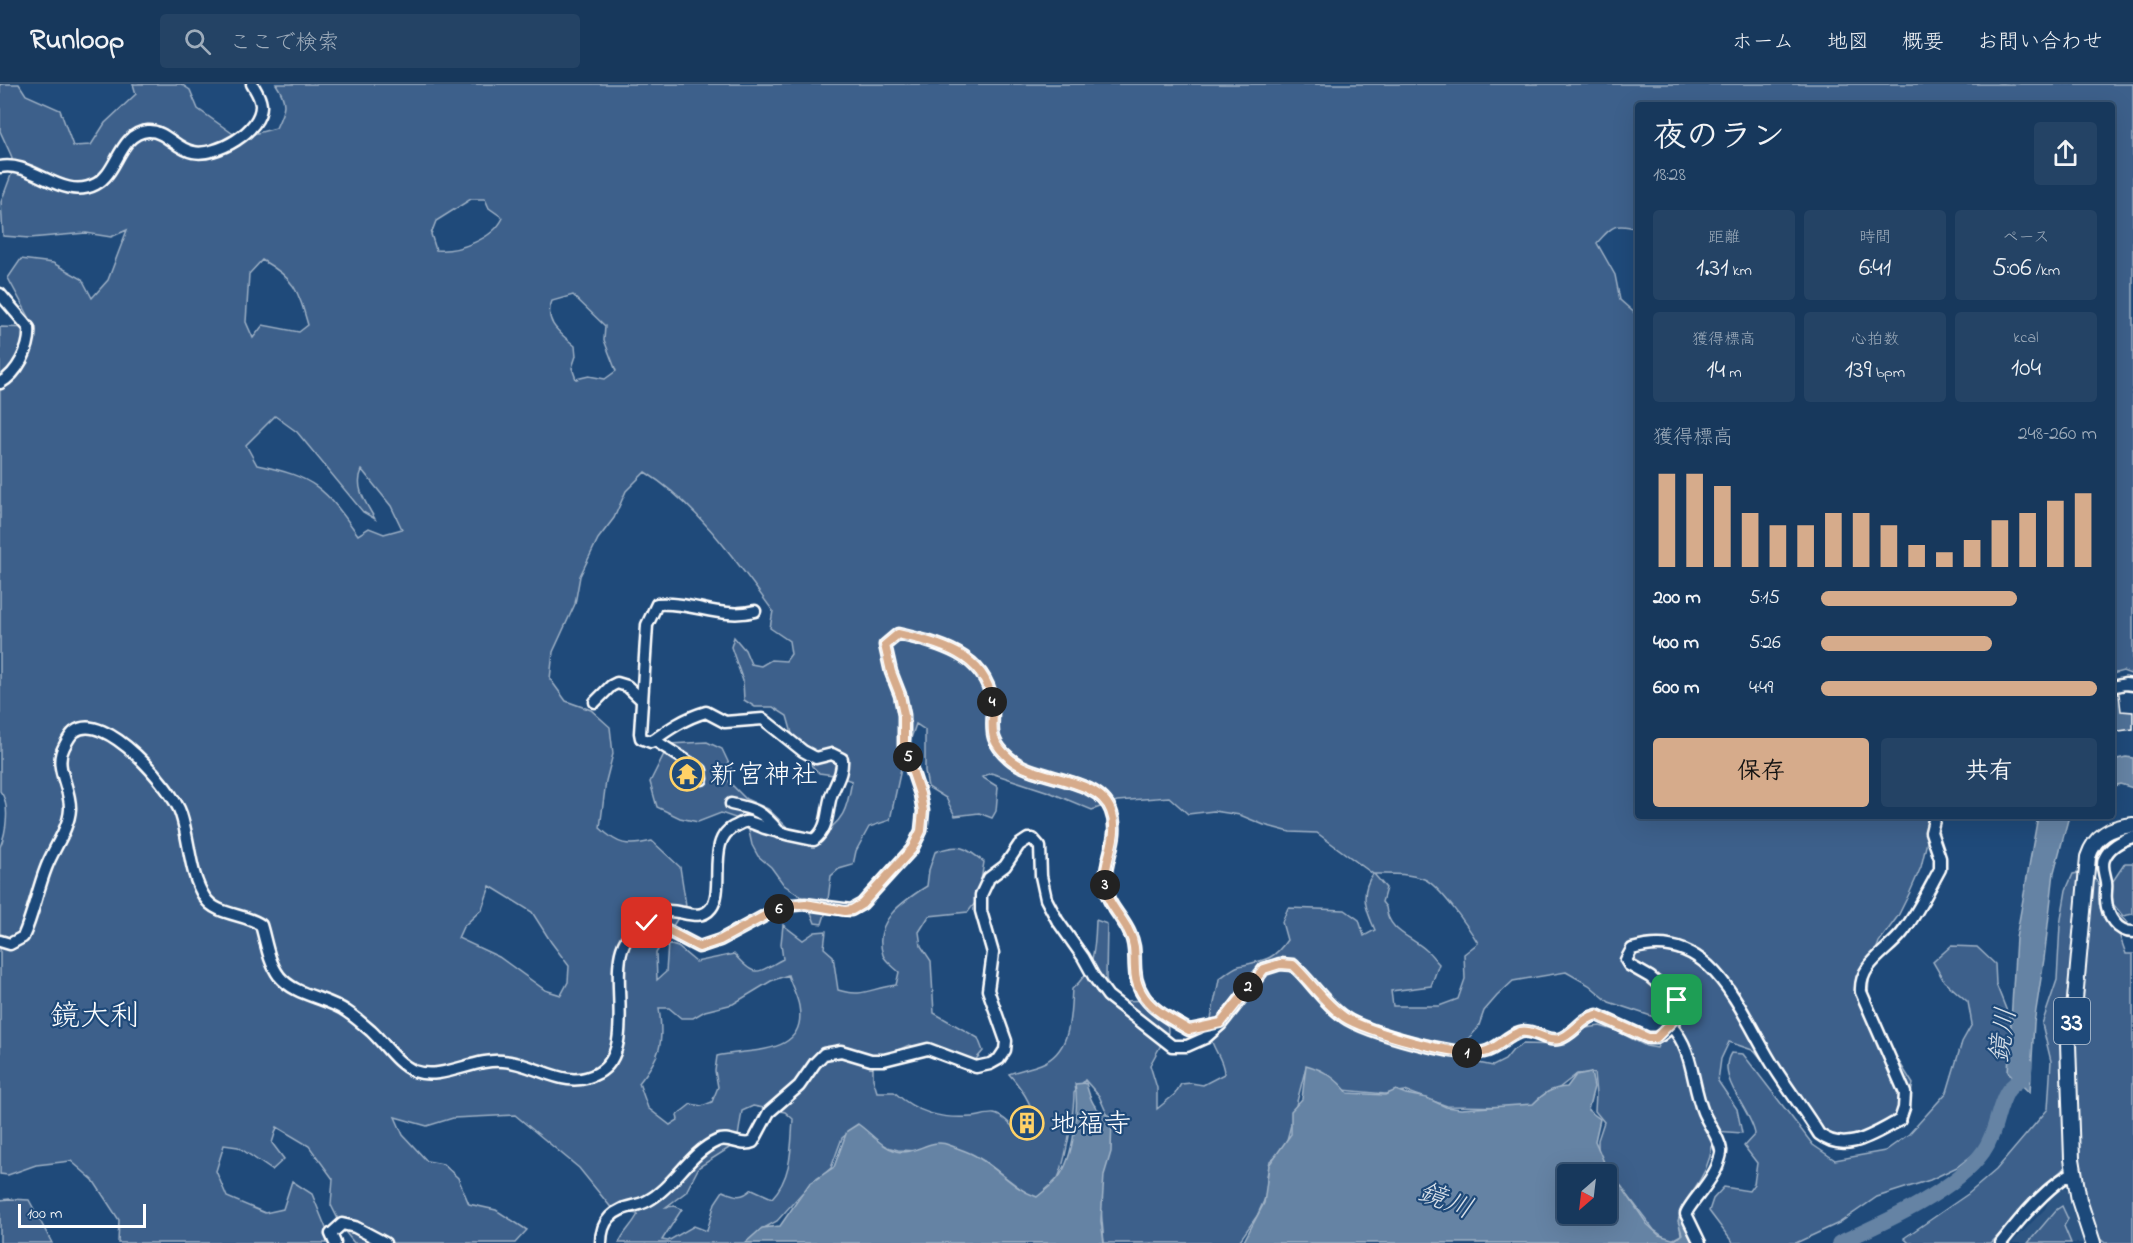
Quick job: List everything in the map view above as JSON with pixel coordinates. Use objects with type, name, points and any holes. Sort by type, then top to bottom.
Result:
[{"type":"main road","name":"33","points":[[2092,1243],[2079,1200],[2072,1159],[2068,1044],[2088,856],[2099,836],[2133,825]]},
{"type":"street","points":[[0,167],[18,168],[50,182],[82,188],[96,184],[104,177],[131,138],[142,132],[152,130],[185,150],[208,152],[244,135],[258,117],[261,106],[252,84]]},
{"type":"street","points":[[0,294],[29,328],[30,334],[27,348],[6,380],[0,383]]},
{"type":"street","points":[[0,941],[10,944],[23,937],[46,867],[66,824],[70,810],[68,792],[59,763],[62,749],[73,732],[85,728],[104,732],[129,748],[167,789],[181,812],[194,868],[205,897],[213,907],[250,918],[261,925],[271,960],[279,975],[288,985],[345,1010],[371,1031],[400,1062],[415,1071],[433,1074],[503,1060],[568,1080],[578,1081],[599,1073],[610,1065],[620,1035],[619,963],[622,949],[630,933],[637,926],[668,911],[696,916],[710,910],[716,899],[720,845],[729,828],[746,821],[813,840],[820,835],[826,824],[831,796],[843,768],[840,757],[832,754],[816,758],[803,751],[763,718],[724,722],[706,712],[675,724],[651,742],[641,738],[647,625],[657,604],[679,604],[717,612],[744,614],[755,611]]},
{"type":"street","points":[[647,923],[655,924],[699,947],[720,940],[783,906],[805,904],[852,910],[862,904],[912,849],[921,831],[923,811],[920,794],[904,746],[904,715],[885,645],[898,634],[931,642],[951,650],[968,658],[978,669],[992,701],[993,738],[1010,759],[1036,772],[1069,781],[1105,800],[1111,809],[1115,827],[1105,879],[1105,891],[1111,906],[1130,933],[1134,945],[1136,984],[1142,995],[1162,1015],[1189,1030],[1221,1023]]},
{"type":"street","points":[[595,702],[610,686],[617,683],[627,686],[642,700]]},
{"type":"street","points":[[2115,687],[2133,685]]},
{"type":"street","points":[[654,740],[701,770],[702,779]]},
{"type":"street","points":[[731,804],[755,809],[767,817],[779,832]]},
{"type":"street","points":[[601,1243],[601,1234],[611,1216],[626,1206],[645,1202],[658,1194],[701,1152],[717,1141],[723,1139],[749,1144],[753,1142],[769,1112],[799,1086],[824,1054],[841,1051],[871,1060],[884,1060],[928,1049],[976,1067],[999,1059],[1005,1050],[1006,1041],[988,990],[993,953],[981,911],[981,894],[989,878],[1012,859],[1019,845],[1029,839],[1033,839],[1040,848],[1041,876],[1046,899],[1057,920],[1108,996],[1172,1046],[1187,1046],[1206,1038],[1221,1023],[1264,969],[1280,964],[1293,965],[1335,1010],[1369,1030],[1464,1053],[1481,1053],[1491,1050],[1521,1032],[1528,1032],[1543,1039],[1561,1038],[1588,1016],[1597,1015],[1648,1038],[1660,1036],[1677,1017],[1677,1000],[1650,977],[1629,965],[1626,960],[1632,949],[1649,944],[1665,944],[1684,950],[1703,961],[1737,1002],[1769,1060],[1819,1134],[1827,1140],[1850,1143],[1866,1138],[1900,1120],[1905,1093],[1861,992],[1862,980],[1877,957],[1901,935],[1941,869],[1938,848],[1931,832],[1934,819]]},
{"type":"street","points":[[2133,837],[2123,840],[2110,849],[2103,863],[2106,903],[2117,927],[2125,932],[2133,932]]},
{"type":"street","points":[[1671,1026],[1680,1035],[1690,1055],[1703,1110],[1721,1151],[1717,1167],[1707,1187],[1687,1209],[1686,1214],[1700,1243]]},
{"type":"street","points":[[2001,1243],[2019,1221],[2065,1176],[2075,1172]]},
{"type":"street","points":[[335,1243],[331,1234],[342,1224],[355,1227],[385,1243]]},
{"type":"shaded area","points":[[0,84],[19,84],[26,95],[60,110],[73,146],[91,145],[105,123],[136,94],[133,84],[181,84],[190,90],[198,109],[239,138],[276,128],[284,101],[276,84],[2133,84],[2133,675],[2123,671],[2115,673],[2115,102],[1635,102],[1635,228],[1614,227],[1597,243],[1615,275],[1620,300],[1635,313],[1635,819],[1932,819],[1921,867],[1898,916],[1879,942],[1870,967],[1868,995],[1884,1046],[1898,1060],[1913,1084],[1907,1111],[1892,1132],[1866,1143],[1840,1144],[1818,1130],[1755,1051],[1729,1042],[1721,1059],[1718,1081],[1737,1109],[1742,1133],[1714,1131],[1712,1150],[1706,1168],[1681,1210],[1681,1235],[1670,1241],[1654,1230],[1617,1185],[1617,1164],[1602,1164],[1598,1158],[1598,1140],[1604,1122],[1595,1111],[1594,1073],[1577,1074],[1532,1109],[1447,1106],[1405,1091],[1385,1094],[1343,1090],[1306,1067],[1287,1140],[1279,1153],[1270,1161],[1267,1194],[1257,1216],[1238,1243],[1104,1243],[1101,1209],[1102,1171],[1110,1121],[1099,1096],[1085,1080],[1074,1093],[1068,1141],[1058,1178],[1052,1187],[1034,1199],[984,1161],[960,1153],[898,1150],[883,1146],[855,1128],[842,1138],[831,1168],[802,1193],[777,1221],[762,1229],[751,1243],[619,1243],[638,1214],[613,1210],[579,1168],[515,1115],[453,1118],[427,1126],[395,1117],[403,1135],[427,1161],[443,1164],[458,1178],[469,1204],[496,1210],[527,1230],[515,1243],[354,1243],[343,1229],[331,1205],[333,1179],[309,1146],[277,1127],[272,1143],[284,1159],[272,1170],[238,1147],[224,1145],[216,1171],[227,1197],[265,1213],[283,1209],[292,1181],[312,1194],[332,1243],[118,1243],[119,1220],[93,1180],[71,1161],[36,1165],[8,1175],[0,1174],[0,847],[6,827],[6,811],[0,791],[0,327],[35,328],[8,278],[21,259],[53,263],[82,279],[92,298],[108,280],[127,230],[111,237],[86,233],[30,238],[3,236],[1,202],[14,167],[0,131]],"holes":[[[471,199],[485,199],[489,208],[503,218],[491,232],[474,243],[454,249],[436,250],[431,234],[436,221]],[[262,260],[282,273],[294,286],[308,325],[299,332],[263,325],[253,338],[246,322],[249,274]],[[573,295],[605,326],[604,340],[616,371],[605,379],[589,376],[576,379],[572,368],[576,356],[575,346],[551,321],[552,301]],[[275,416],[297,432],[363,512],[375,519],[360,489],[362,470],[391,506],[402,529],[384,534],[369,528],[358,535],[327,495],[293,474],[257,465],[246,445]],[[645,472],[682,500],[730,554],[773,611],[770,628],[789,641],[791,654],[786,661],[771,660],[761,666],[751,664],[745,650],[734,637],[731,647],[743,681],[744,700],[755,707],[773,707],[787,716],[797,751],[819,773],[852,781],[843,814],[833,826],[817,837],[788,828],[768,809],[746,799],[728,781],[731,768],[722,749],[707,742],[669,744],[650,782],[657,807],[680,818],[698,822],[721,813],[747,822],[752,845],[758,856],[771,867],[784,885],[806,900],[815,923],[822,924],[827,908],[831,876],[839,869],[853,865],[856,851],[869,827],[890,820],[902,764],[916,724],[925,730],[925,771],[928,787],[946,798],[955,816],[979,813],[992,818],[996,811],[998,787],[982,777],[991,773],[1049,792],[1092,810],[1117,801],[1169,797],[1188,814],[1214,811],[1240,815],[1290,832],[1317,833],[1373,874],[1366,888],[1365,902],[1375,930],[1364,936],[1359,920],[1345,910],[1288,908],[1282,922],[1287,940],[1282,947],[1272,956],[1236,967],[1219,979],[1211,1016],[1210,1035],[1224,1074],[1203,1085],[1181,1084],[1175,1094],[1157,1109],[1157,1088],[1150,1065],[1168,1032],[1167,1015],[1147,1000],[1124,1001],[1112,993],[1106,979],[1107,924],[1096,920],[1092,958],[1080,982],[1072,989],[1067,1032],[1059,1051],[1041,1064],[1009,1074],[1020,1088],[1034,1117],[1036,1135],[1023,1138],[998,1115],[939,1116],[920,1110],[894,1092],[877,1092],[873,1079],[873,1061],[909,1045],[971,1065],[983,1051],[978,1038],[934,1013],[931,961],[921,946],[919,932],[929,916],[968,912],[978,899],[984,862],[967,850],[956,847],[935,852],[927,886],[900,905],[886,922],[881,943],[883,955],[899,972],[896,985],[861,993],[838,990],[833,956],[824,948],[826,931],[815,932],[803,940],[783,925],[781,944],[783,959],[761,970],[752,970],[734,954],[696,962],[678,947],[668,944],[666,972],[657,980],[656,953],[686,905],[680,867],[652,841],[636,844],[623,843],[612,838],[600,828],[606,781],[613,754],[610,727],[591,710],[566,701],[550,679],[553,652],[575,604],[580,576],[598,539],[614,518],[626,491]],[[1374,874],[1406,875],[1424,879],[1438,889],[1468,928],[1478,943],[1464,954],[1465,979],[1458,999],[1439,1006],[1393,1006],[1391,991],[1431,986],[1439,964],[1426,950],[1391,922],[1382,902],[1386,888]],[[490,886],[532,912],[569,966],[568,982],[561,995],[545,990],[499,957],[458,938],[463,927],[482,909]],[[1566,972],[1589,985],[1609,1002],[1669,1022],[1657,1048],[1646,1046],[1617,1031],[1600,1026],[1586,1028],[1564,1045],[1523,1044],[1513,1050],[1505,1060],[1493,1066],[1469,1061],[1465,1054],[1467,1040],[1478,1028],[1484,1011],[1513,981]],[[788,975],[799,1006],[799,1022],[794,1034],[785,1042],[773,1047],[717,1056],[715,1071],[718,1087],[712,1102],[702,1106],[691,1104],[677,1115],[678,1120],[670,1125],[648,1108],[639,1083],[652,1065],[659,1048],[661,1040],[659,1008],[669,1008],[681,1018],[693,1018],[705,1011],[733,1004],[771,981]],[[753,1106],[785,1112],[793,1119],[791,1151],[787,1171],[779,1190],[772,1198],[752,1189],[738,1196],[723,1191],[715,1203],[707,1231],[694,1226],[668,1241],[662,1240],[682,1209],[675,1206],[666,1207],[686,1192],[699,1167],[737,1143],[742,1111]]]},
{"type":"shaded area","points":[[2125,863],[2133,863],[2133,914],[2123,916],[2113,904],[2111,884]]},
{"type":"shaded area","points":[[2090,871],[2101,888],[2099,904],[2117,913],[2128,923],[2120,937],[2126,954],[2133,954],[2133,1243],[2105,1243],[2089,1229],[2084,1207],[2063,1169],[1991,1243],[1909,1243],[1904,1238],[1968,1194],[1996,1170],[2048,1109],[2051,1061],[2042,1024],[2057,980],[2060,925],[2066,890],[2073,874]]},
{"type":"shaded area","points":[[1951,946],[1977,947],[1995,964],[1996,984],[2010,1019],[2015,1043],[2015,1067],[1998,1124],[1989,1142],[1957,1167],[1930,1180],[1877,1197],[1839,1223],[1796,1243],[1733,1243],[1709,1211],[1713,1199],[1724,1187],[1749,1191],[1754,1184],[1757,1163],[1744,1146],[1755,1134],[1727,1073],[1727,1063],[1731,1053],[1743,1054],[1813,1145],[1835,1160],[1885,1151],[1909,1134],[1947,1092],[1962,1042],[1972,1024],[1968,1002],[1944,981],[1933,962]]},
{"type":"shaded area","points":[[2061,1185],[2068,1190],[2088,1243],[2012,1243],[2045,1209],[2053,1191]]},
{"type":"shaded area","points":[[0,1200],[29,1200],[52,1243],[0,1243]]},
{"type":"shaded area","points":[[2062,1206],[2068,1219],[2064,1226],[2071,1243],[2028,1243],[2056,1210]]},
{"type":"water","points":[[2133,758],[2133,788],[2120,784],[2115,786],[2115,759]]},
{"type":"water","points":[[2037,819],[2068,819],[2054,872],[2034,1023],[2030,1093],[2008,1072],[2016,938]]},
{"type":"water","points":[[1306,1065],[1329,1075],[1348,1093],[1385,1095],[1396,1090],[1427,1098],[1446,1107],[1461,1109],[1533,1104],[1548,1092],[1567,1087],[1576,1075],[1591,1072],[1594,1087],[1588,1110],[1600,1119],[1595,1141],[1605,1164],[1557,1164],[1557,1224],[1617,1224],[1617,1182],[1647,1224],[1659,1235],[1675,1240],[1682,1234],[1678,1221],[1680,1214],[1684,1216],[1697,1243],[1243,1243],[1264,1203],[1269,1165],[1291,1134],[1291,1111],[1302,1099]]},
{"type":"water","points":[[1086,1083],[1091,1100],[1097,1108],[1112,1116],[1111,1152],[1104,1175],[1101,1221],[1104,1243],[745,1243],[762,1228],[780,1226],[809,1184],[834,1167],[847,1131],[858,1124],[881,1143],[896,1151],[910,1151],[942,1143],[969,1152],[1020,1189],[1037,1197],[1056,1181],[1068,1158],[1074,1133],[1075,1084]]},
{"type":"building","points":[[2116,694],[2119,694],[2121,711],[2133,712],[2133,729],[2115,732]]},
{"type":"building","name":"新宮神社","points":[[679,765],[694,774],[686,785],[675,771]]},
{"type":"waterway","name":"鏡川","points":[[1839,1243],[1917,1205],[1970,1167],[1988,1144],[2007,1092],[2024,1077],[2025,1064]]},
{"type":"place","name":"新宮神社","points":[[687,774]]},
{"type":"place","name":"地福寺","points":[[1027,1123]]},
{"type":"district","name":"鏡大利","points":[[95,1015]]},
{"type":"route","points":[[647,923],[655,924],[699,947],[720,940],[783,906],[805,904],[845,911],[852,910],[862,904],[912,849],[921,831],[923,811],[920,794],[904,746],[904,715],[885,645],[898,634],[931,642],[951,650],[968,658],[978,669],[992,701],[993,738],[1002,752],[1010,759],[1036,772],[1069,781],[1105,800],[1111,809],[1115,827],[1107,865],[1105,891],[1111,906],[1130,933],[1134,945],[1136,984],[1142,995],[1162,1015],[1189,1030],[1221,1023],[1264,969],[1280,964],[1293,965],[1335,1010],[1369,1030],[1464,1053],[1481,1053],[1491,1050],[1521,1032],[1528,1032],[1543,1039],[1561,1038],[1588,1016],[1597,1015],[1648,1038],[1656,1038],[1671,1026],[1677,1017],[1677,1000]]}]
